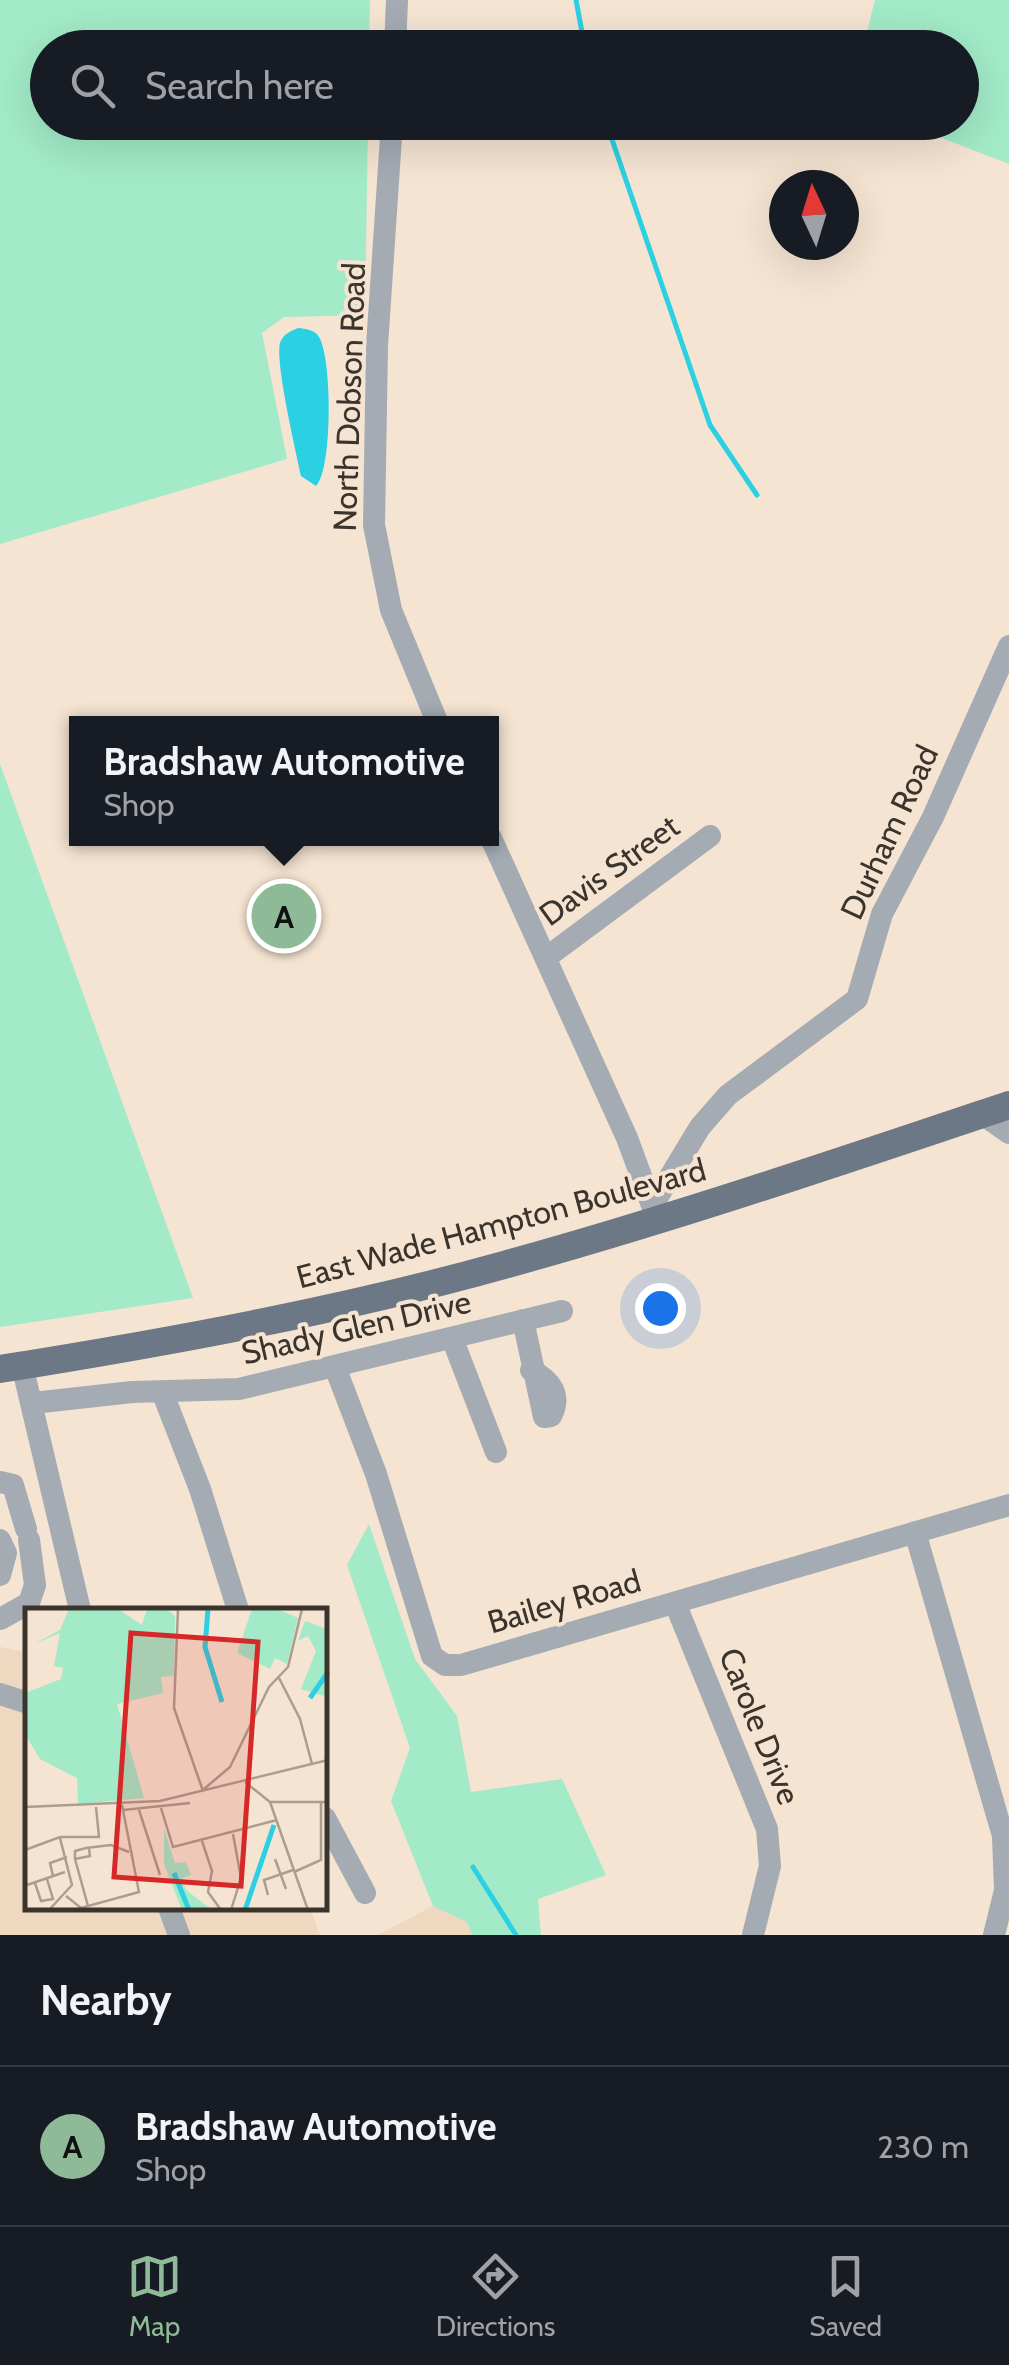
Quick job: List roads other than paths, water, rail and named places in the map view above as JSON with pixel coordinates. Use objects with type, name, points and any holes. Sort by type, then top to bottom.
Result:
[{"type":"main road","name":"East Wade Hampton Boulevard","points":[[11,1367],[324,1309],[504,1265],[654,1211],[996,1109]]},
{"type":"street","points":[[396,30],[397,0]]},
{"type":"street","name":"North Dobson Road","points":[[391,140],[377,346],[374,524],[391,610],[435,716]]},
{"type":"street","name":"Durham Road","points":[[654,1211],[700,1127],[728,1095],[857,999],[882,914],[934,817],[1009,646]]},
{"type":"street","name":"Davis Street","points":[[546,957],[710,836]]},
{"type":"street","points":[[495,846],[654,1211]]},
{"type":"street","points":[[996,1109],[1009,1133]]},
{"type":"street","name":"Shady Glen Drive","points":[[33,1404],[132,1392],[238,1389],[562,1311]]},
{"type":"street","points":[[523,1320],[532,1370]]},
{"type":"street","points":[[452,1338],[496,1452]]},
{"type":"street","points":[[11,1367],[33,1404],[80,1608]]},
{"type":"street","name":"Bailey Road","points":[[336,1367],[438,1661],[461,1665],[1009,1505]]},
{"type":"street","points":[[163,1394],[200,1489],[237,1608]]},
{"type":"street","points":[[0,1620],[28,1603],[35,1585],[27,1535],[9,1489],[52,1488]]},
{"type":"street","points":[[915,1532],[1002,1836],[1006,1872],[994,1935]]},
{"type":"street","points":[[0,1540],[6,1553],[0,1575]]},
{"type":"street","name":"Carole Drive","points":[[674,1603],[767,1829],[770,1866],[752,1935]]},
{"type":"street","points":[[0,1694],[25,1702]]},
{"type":"street","points":[[328,1824],[364,1893]]},
{"type":"street","points":[[170,1910],[179,1935]]},
{"type":"water","points":[[298,328],[319,337],[326,366],[328,437],[322,476],[316,486],[301,476],[280,369],[280,343]]},
{"type":"waterway","points":[[576,0],[582,30]]},
{"type":"waterway","points":[[612,140],[710,425],[757,495]]},
{"type":"waterway","points":[[473,1867],[516,1935]]},
{"type":"place","name":"Bradshaw Automotive","points":[[284,916]]}]
